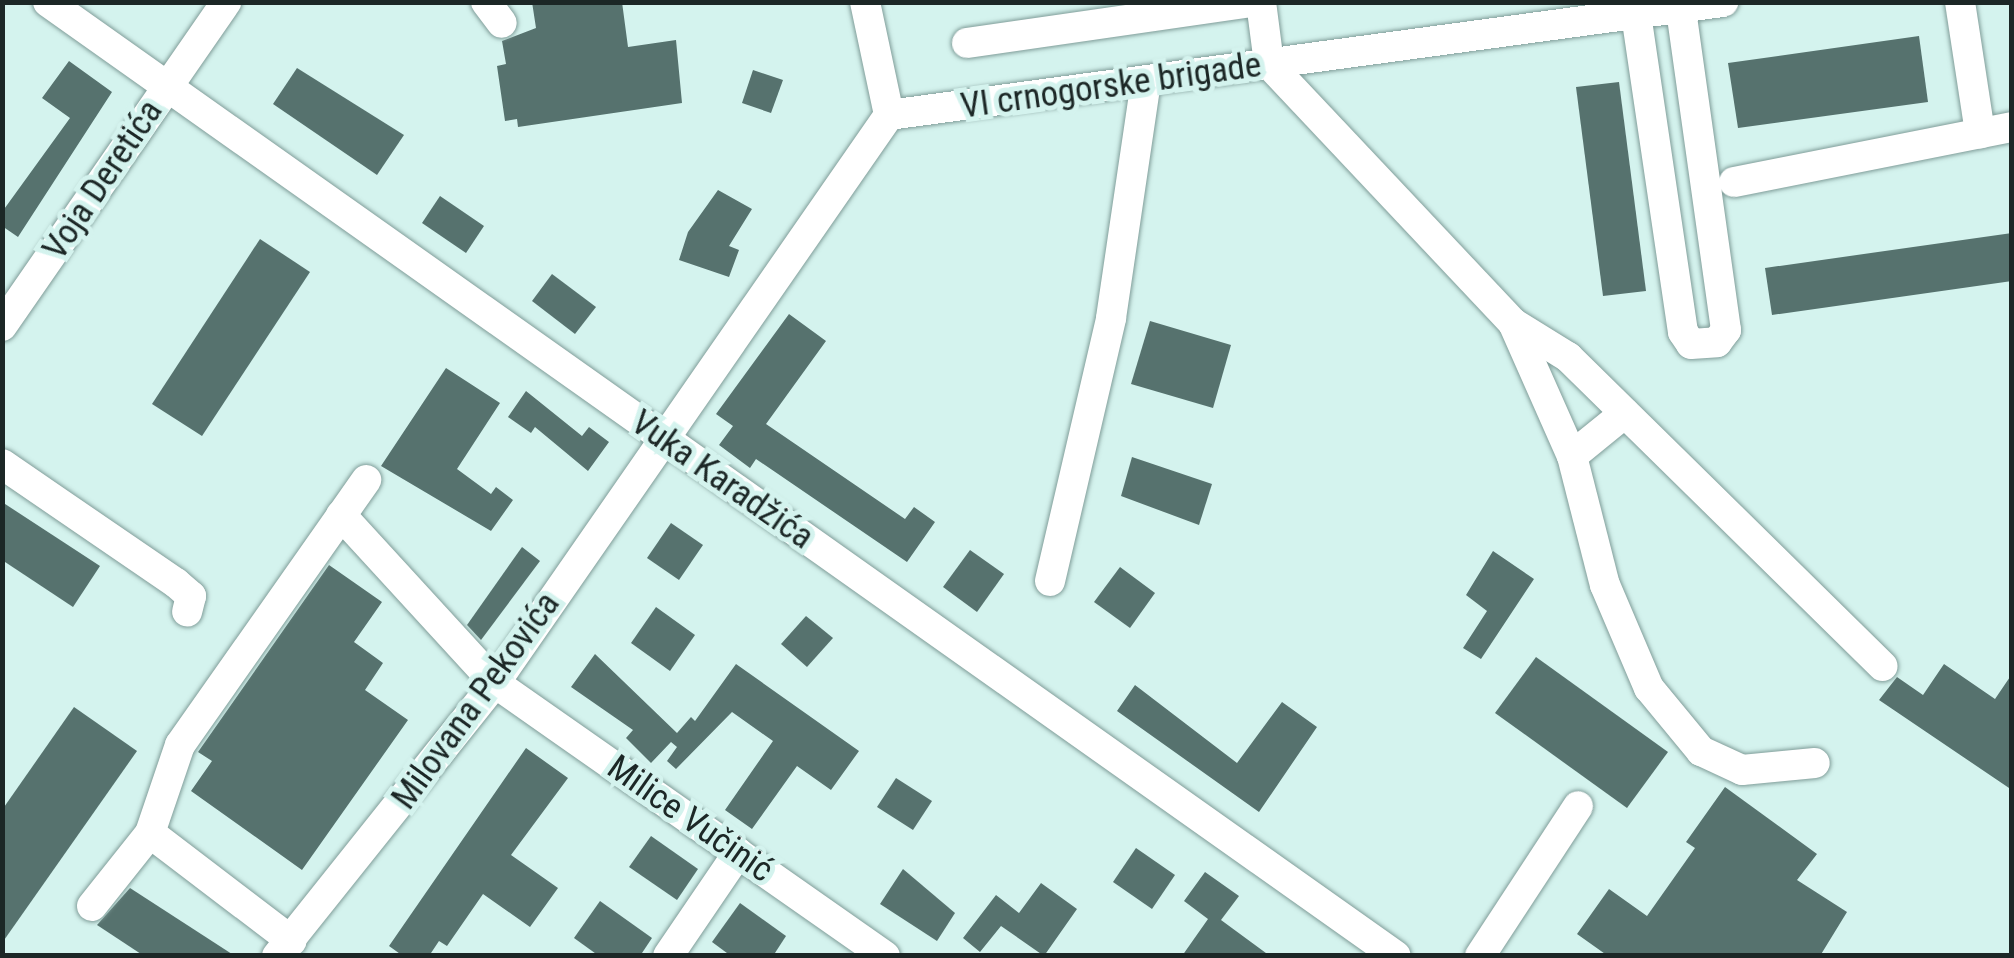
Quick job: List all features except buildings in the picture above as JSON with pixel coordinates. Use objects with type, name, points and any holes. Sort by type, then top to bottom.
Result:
[{"type":"street","name":"Vuka Karadžića","points":[[48,2],[1396,956]]},
{"type":"street","name":"Voja Deretića","points":[[2,326],[226,2]]},
{"type":"street","points":[[662,437],[890,115],[864,2]]},
{"type":"street","points":[[967,42],[1115,12],[1252,2]]},
{"type":"street","points":[[1261,2],[1270,64],[1514,323],[1568,357],[1882,666]]},
{"type":"street","name":"VI crnogorske brigade","points":[[890,115],[1723,2]]},
{"type":"street","points":[[1960,2],[1980,133]]},
{"type":"street","points":[[1636,14],[1683,332],[1692,344],[1717,342],[1726,330],[1672,7]]},
{"type":"street","points":[[1050,581],[1111,318],[1146,81]]},
{"type":"street","points":[[1734,182],[2012,127]]},
{"type":"street","points":[[1514,323],[1572,456],[1605,585],[1649,688],[1702,751],[1742,770],[1815,763]]},
{"type":"street","points":[[1572,456],[1625,413]]},
{"type":"street","name":"Milovana Pekovića","points":[[284,948],[495,683],[662,437]]},
{"type":"street","points":[[2,464],[176,583],[191,596],[187,612]]},
{"type":"street","points":[[92,906],[150,833],[180,745],[366,480]]},
{"type":"street","name":"Milice Vučinić","points":[[341,515],[495,683],[886,956]]},
{"type":"street","points":[[1480,956],[1578,806]]},
{"type":"street","points":[[150,833],[284,948]]},
{"type":"street","points":[[668,956],[738,852]]}]
